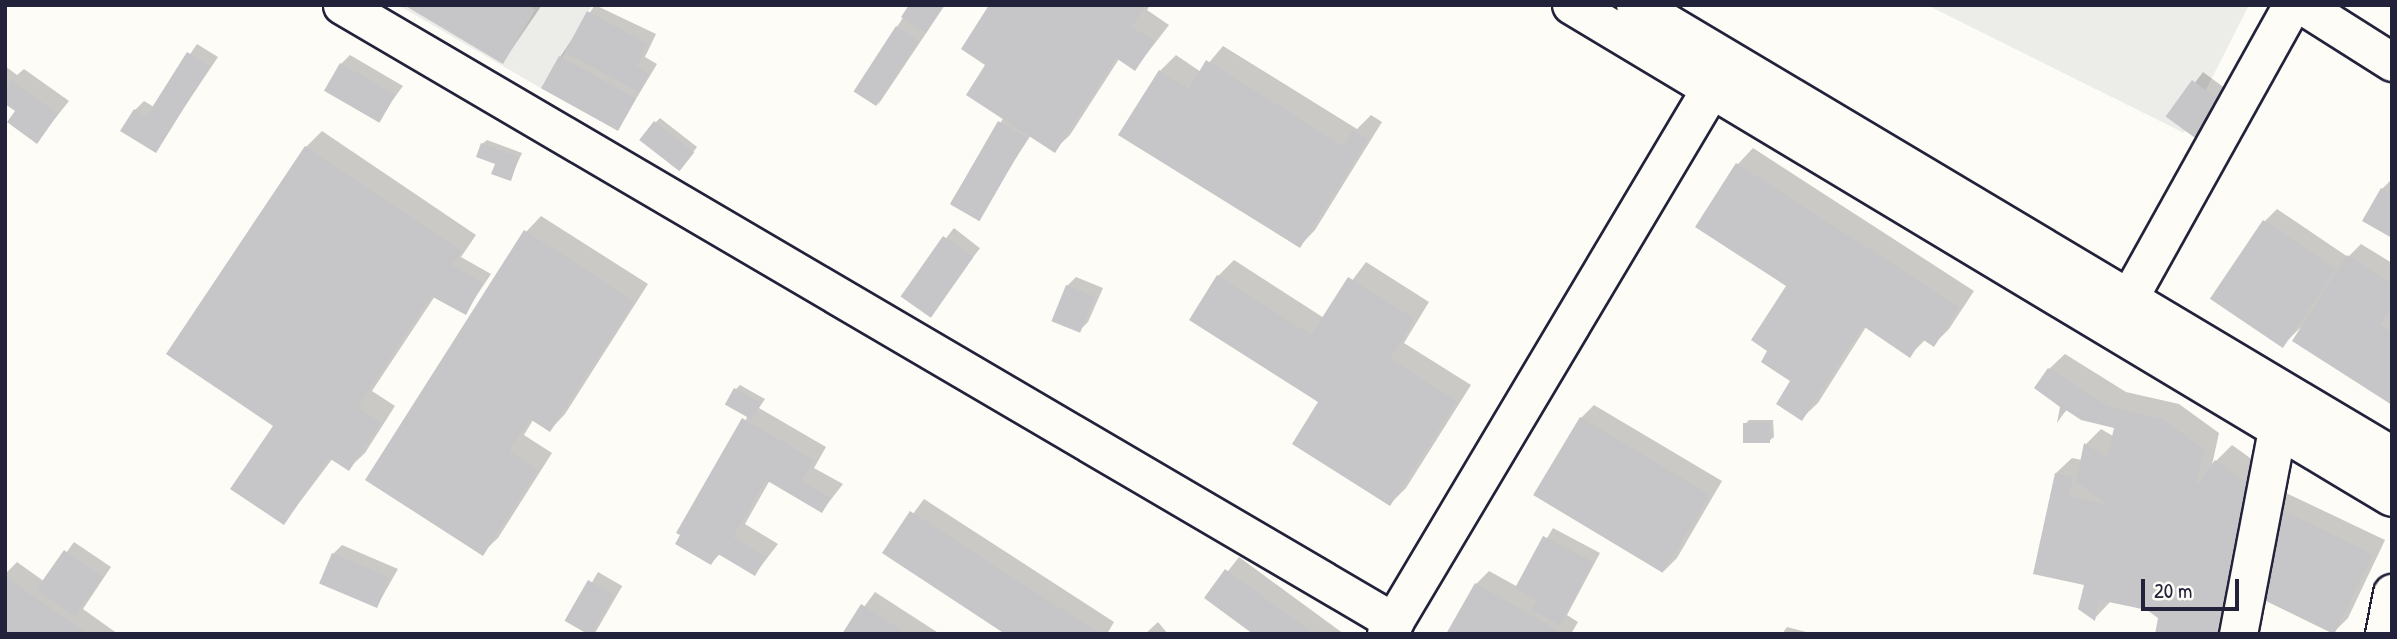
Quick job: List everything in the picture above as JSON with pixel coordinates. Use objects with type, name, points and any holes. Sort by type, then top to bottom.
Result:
[{"type":"main road","points":[[1572,5],[1720,75],[2127,301],[2391,455]]},
{"type":"main road","points":[[1636,5],[1720,75],[2277,429],[2392,497]]},
{"type":"main road","points":[[1391,628],[1720,75]]},
{"type":"street","points":[[342,5],[1391,628]]},
{"type":"street","points":[[2127,301],[2292,5]]},
{"type":"street","points":[[2302,5],[2392,62]]},
{"type":"street","points":[[2238,634],[2277,429]]},
{"type":"street","points":[[2384,634],[2392,593]]},
{"type":"shaded area","points":[[398,5],[592,5],[544,90]]},
{"type":"shaded area","points":[[1927,5],[2249,5],[2184,133]]},
{"type":"building","points":[[404,5],[527,5],[535,10],[503,64]]},
{"type":"building","points":[[909,5],[943,5],[926,33],[901,17]]},
{"type":"building","points":[[989,5],[1146,5],[1132,27],[1155,41],[1135,71],[1116,58],[1055,153],[966,95],[985,65],[961,49]]},
{"type":"building","points":[[587,11],[648,44],[637,66],[649,74],[639,92],[565,52]]},
{"type":"building","points":[[896,26],[919,41],[876,106],[854,91]]},
{"type":"building","points":[[187,52],[210,66],[156,153],[120,131],[134,109],[146,117]]},
{"type":"building","points":[[559,56],[636,99],[618,131],[541,88]]},
{"type":"building","points":[[1206,60],[1343,146],[1353,130],[1368,139],[1300,248],[1118,135],[1159,70],[1189,89]]},
{"type":"building","points":[[340,63],[395,95],[379,123],[324,91]]},
{"type":"building","points":[[10,80],[58,114],[37,144],[7,122],[15,111],[5,104]]},
{"type":"building","points":[[2192,80],[2222,102],[2195,138],[2166,116]]},
{"type":"building","points":[[654,121],[694,152],[679,171],[639,140]]},
{"type":"building","points":[[998,121],[1027,138],[979,221],[950,204]]},
{"type":"building","points":[[481,143],[519,157],[511,181],[491,174],[495,164],[476,157]]},
{"type":"building","points":[[305,146],[462,251],[452,265],[483,283],[466,315],[431,296],[358,407],[381,423],[349,471],[329,458],[284,525],[230,489],[273,426],[166,354]]},
{"type":"building","points":[[1736,163],[1959,307],[1934,347],[1922,339],[1910,358],[1863,326],[1802,421],[1776,404],[1790,381],[1761,362],[1767,351],[1751,340],[1786,286],[1695,227]]},
{"type":"building","points":[[2392,185],[2392,238],[2362,221],[2381,188],[2388,192]]},
{"type":"building","points":[[2263,220],[2336,269],[2283,348],[2210,299]]},
{"type":"building","points":[[524,230],[634,301],[550,432],[530,419],[509,451],[537,470],[483,556],[365,480]]},
{"type":"building","points":[[943,236],[973,257],[931,318],[901,297]]},
{"type":"building","points":[[2347,255],[2392,284],[2392,307],[2380,325],[2392,332],[2392,405],[2292,341]]},
{"type":"building","points":[[1217,275],[1311,335],[1348,277],[1415,319],[1390,359],[1457,401],[1390,506],[1292,444],[1318,402],[1189,320]]},
{"type":"building","points":[[1066,285],[1095,297],[1080,333],[1051,321]]},
{"type":"building","points":[[2048,368],[2110,407],[2162,419],[2204,449],[2196,486],[2215,460],[2249,484],[2216,634],[2155,634],[2158,618],[2147,610],[2099,600],[2095,621],[2078,609],[2084,585],[2033,574],[2055,473],[2073,477],[2069,496],[2108,505],[2076,482],[2084,443],[2107,458],[2114,428],[2081,420],[2066,410],[2057,423],[2060,407],[2034,388]]},
{"type":"building","points":[[734,388],[761,403],[752,420],[725,405]]},
{"type":"building","points":[[1580,417],[1709,495],[1663,573],[1533,495]]},
{"type":"building","points":[[742,418],[814,460],[802,481],[831,498],[822,513],[766,480],[733,537],[766,557],[755,576],[718,554],[711,565],[675,544],[680,535],[676,533]]},
{"type":"building","points":[[1743,423],[1770,423],[1770,443],[1743,443]]},
{"type":"building","points":[[2268,503],[2373,554],[2334,634],[2229,583]]},
{"type":"building","points":[[910,511],[1100,634],[1005,634],[882,553]]},
{"type":"building","points":[[1543,536],[1593,562],[1560,625],[1531,610],[1537,600],[1515,588]]},
{"type":"building","points":[[64,550],[103,577],[75,616],[36,589]]},
{"type":"building","points":[[332,553],[390,578],[377,608],[319,583]]},
{"type":"building","points":[[1225,569],[1314,634],[1253,634],[1204,598]]},
{"type":"building","points":[[5,576],[87,634],[5,634]]},
{"type":"building","points":[[588,580],[614,595],[591,634],[564,621]]},
{"type":"building","points":[[1475,583],[1564,634],[1446,634]]},
{"type":"building","points":[[861,604],[907,634],[842,634]]}]
